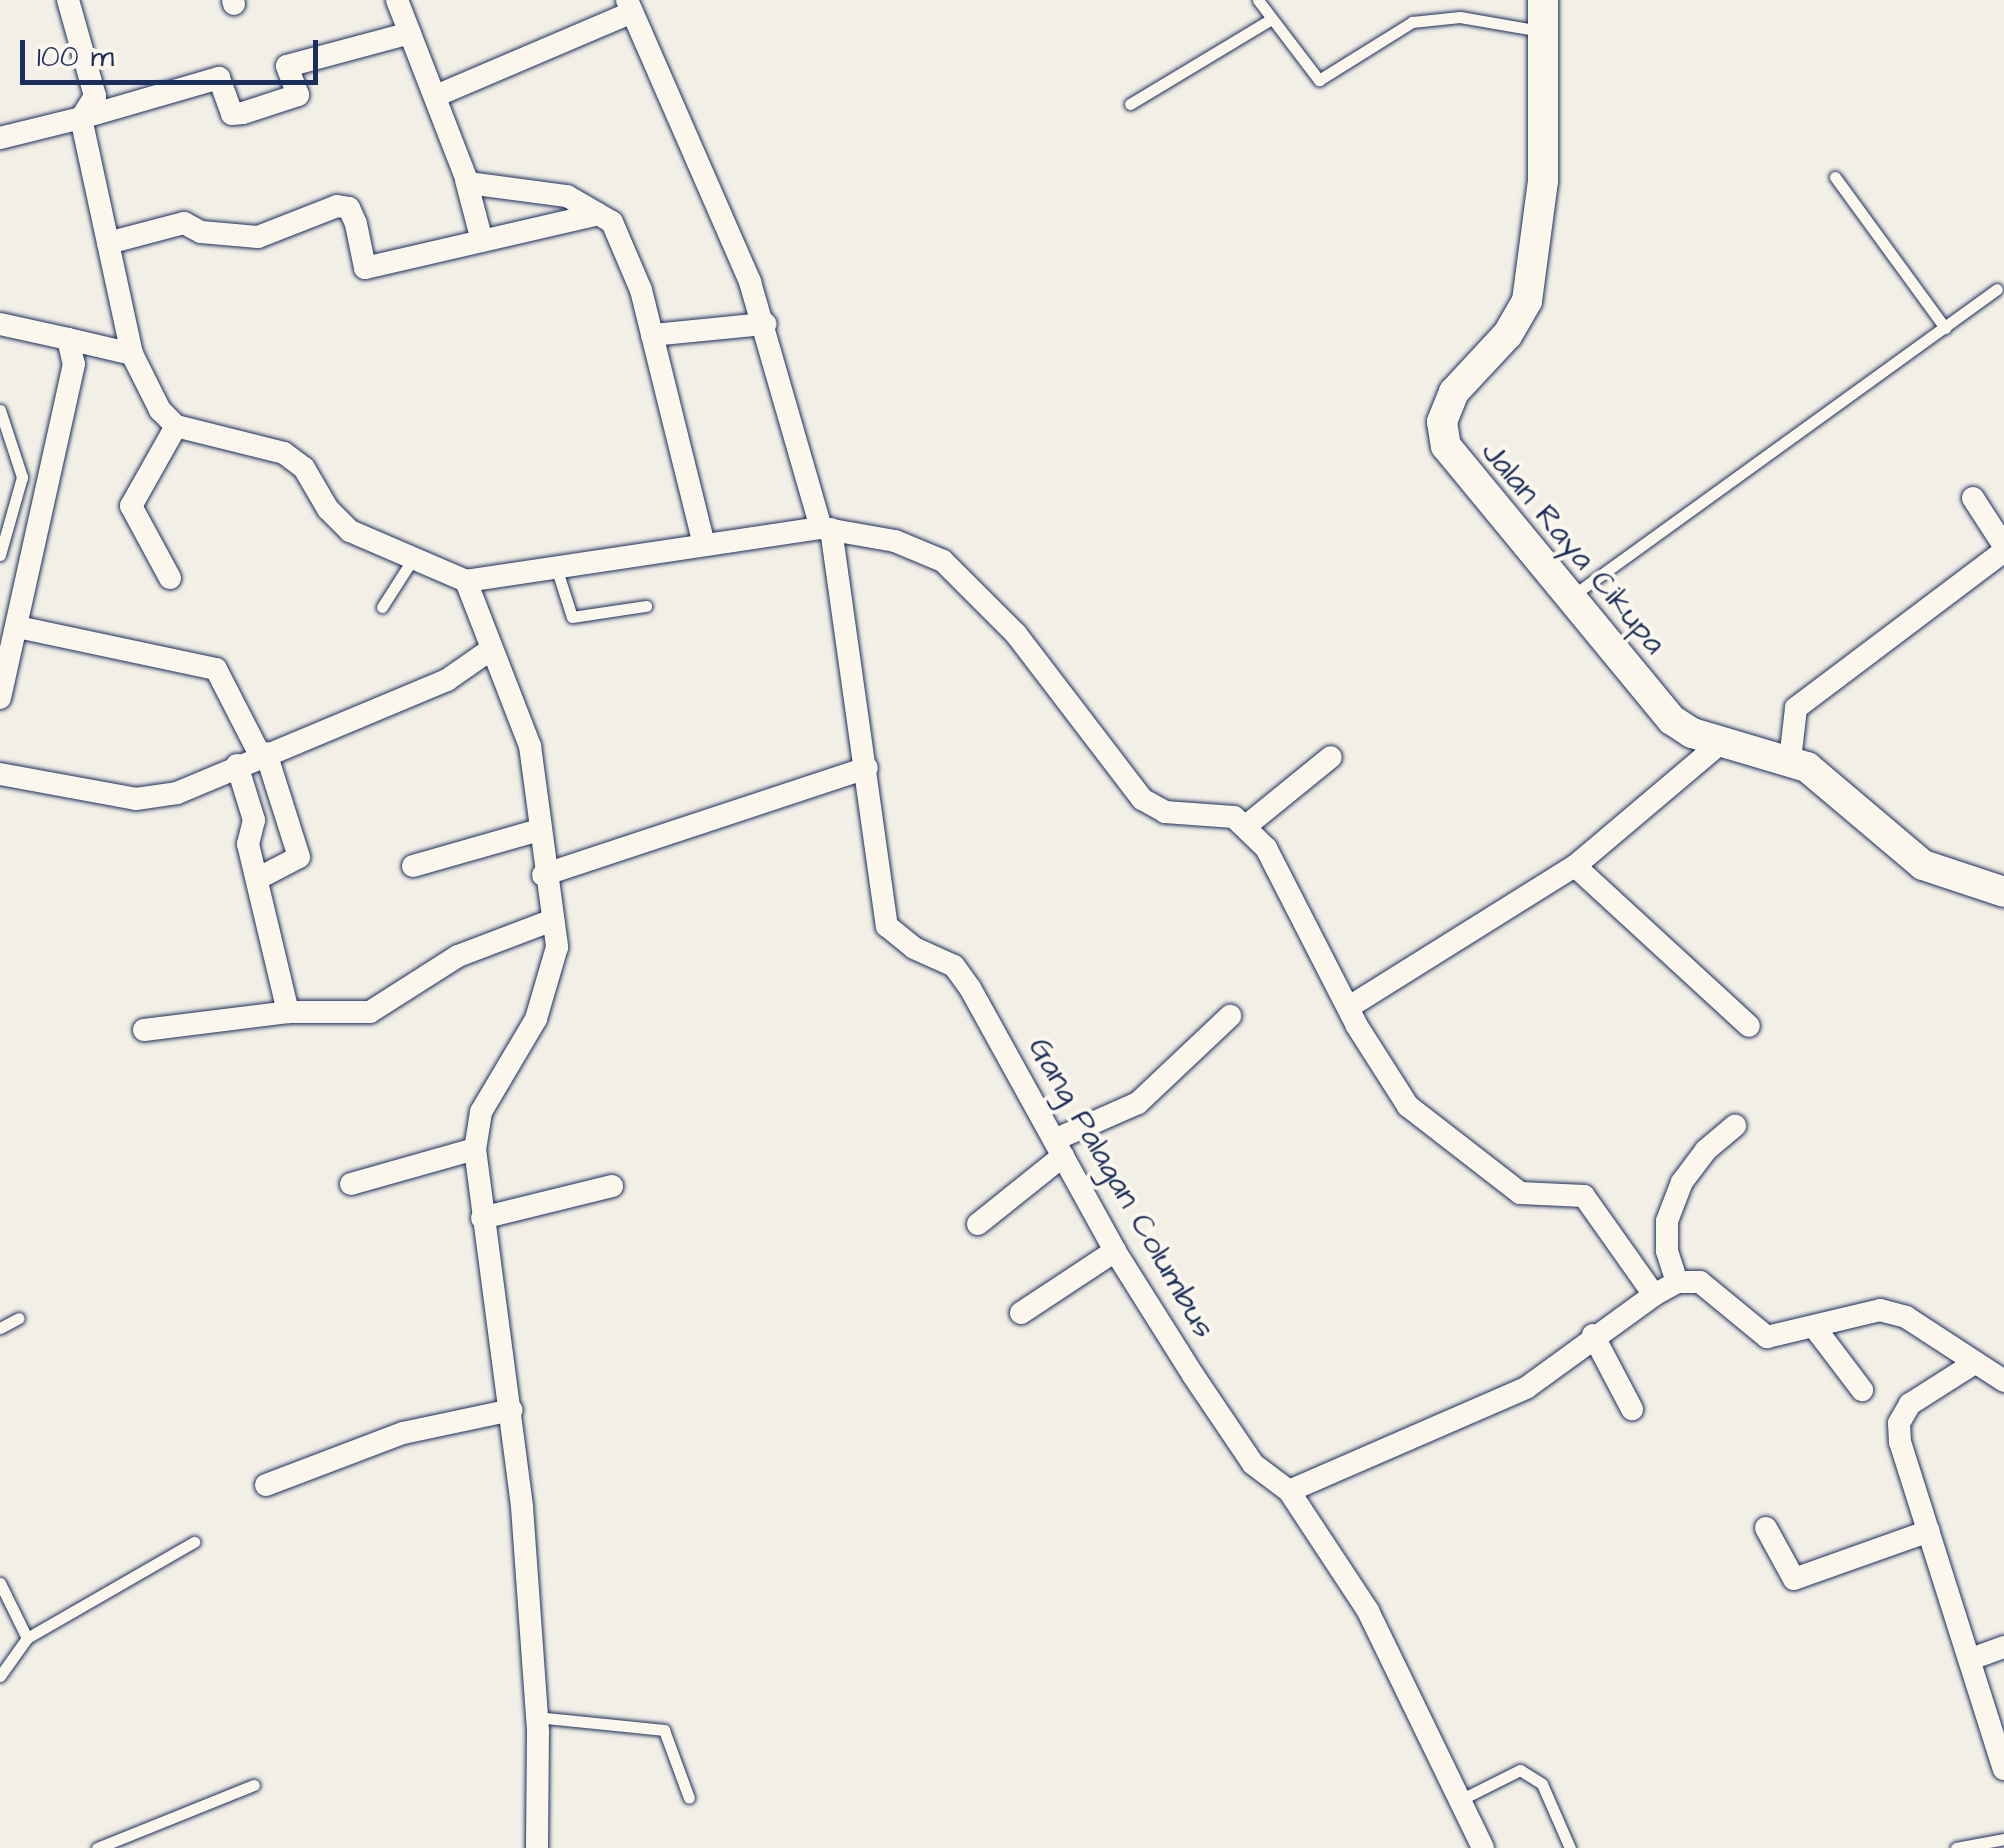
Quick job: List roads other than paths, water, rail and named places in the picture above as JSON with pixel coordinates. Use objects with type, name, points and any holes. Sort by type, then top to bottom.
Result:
[{"type":"main road","name":"Jalan Raya Cikupa","points":[[1542,0],[1543,181],[1527,301],[1507,336],[1454,392],[1442,434],[1462,473],[1572,596],[1672,720],[1692,733],[1790,760],[1833,785],[1923,864],[2004,892]]},
{"type":"street","points":[[68,0],[95,96],[81,118],[132,354],[160,410],[176,426],[284,453],[304,468],[328,509],[350,531],[466,582],[826,529],[896,540],[943,562],[1016,634],[1142,799],[1165,812],[1215,813],[1246,826],[1278,865],[1391,1087],[1425,1123],[1520,1193],[1584,1196],[1654,1295]]},
{"type":"street","points":[[400,1],[438,95],[481,237]]},
{"type":"street","points":[[438,95],[629,7]]},
{"type":"street","name":"Gang Palagan Columbus","points":[[629,7],[722,207],[764,324],[826,529],[867,768],[888,926],[914,948],[954,966],[1115,1252],[1253,1464],[1288,1491],[1368,1611],[1483,1848]]},
{"type":"street","points":[[0,138],[219,78],[232,114],[243,113],[298,95],[286,66],[410,33]]},
{"type":"street","points":[[466,180],[566,196],[612,222],[631,260],[704,544]]},
{"type":"street","points":[[108,243],[184,223],[201,232],[258,236],[337,206],[349,208],[365,268],[481,237],[598,214]]},
{"type":"street","points":[[0,324],[132,354]]},
{"type":"street","points":[[652,335],[764,324]]},
{"type":"street","points":[[0,698],[74,364],[68,339]]},
{"type":"street","points":[[170,578],[131,506],[176,426]]},
{"type":"street","points":[[1790,760],[1796,708],[2004,548],[1973,498]]},
{"type":"street","points":[[466,582],[530,746],[536,830],[553,920],[552,977],[536,1018],[481,1112],[476,1149],[482,1218],[512,1410],[536,1717],[538,1848]]},
{"type":"street","points":[[18,628],[219,671],[263,754],[299,857],[257,879]]},
{"type":"street","points":[[0,774],[136,799],[177,793],[263,754],[352,724],[447,680],[490,650]]},
{"type":"street","points":[[1349,1007],[1581,860],[1723,741]]},
{"type":"street","points":[[1246,826],[1332,757]]},
{"type":"street","points":[[238,765],[254,820],[248,844],[288,1012]]},
{"type":"street","points":[[543,875],[867,768]]},
{"type":"street","points":[[413,866],[536,830]]},
{"type":"street","points":[[1581,860],[1748,1026]]},
{"type":"street","points":[[144,1030],[288,1012],[370,1012],[458,956],[553,920]]},
{"type":"street","points":[[978,1224],[1059,1148],[1138,1102],[1230,1016]]},
{"type":"street","points":[[1678,1282],[1667,1251],[1667,1221],[1682,1182],[1706,1150],[1735,1126]]},
{"type":"street","points":[[351,1184],[476,1149]]},
{"type":"street","points":[[482,1218],[612,1186]]},
{"type":"street","points":[[1021,1313],[1115,1252]]},
{"type":"street","points":[[1288,1491],[1526,1388],[1593,1335],[1678,1282],[1700,1282],[1767,1337],[1880,1310],[1906,1318],[2004,1381]]},
{"type":"street","points":[[1815,1328],[1862,1390]]},
{"type":"street","points":[[1593,1335],[1632,1409]]},
{"type":"street","points":[[1973,1364],[1910,1404],[1899,1424],[2004,1768]]},
{"type":"street","points":[[266,1485],[402,1433],[512,1410]]},
{"type":"street","points":[[1766,1528],[1794,1579],[1929,1531]]},
{"type":"street","points":[[1971,1659],[2004,1647]]},
{"type":"lane","points":[[1258,0],[1319,80],[1422,20],[1460,17],[1540,31]]},
{"type":"lane","points":[[1130,104],[1270,20]]},
{"type":"lane","points":[[1835,177],[1945,328]]},
{"type":"lane","points":[[1572,596],[1997,289]]},
{"type":"lane","points":[[0,410],[22,477],[0,555]]},
{"type":"lane","points":[[382,608],[412,560]]},
{"type":"lane","points":[[556,567],[572,617],[646,606]]},
{"type":"lane","points":[[0,1328],[19,1318]]},
{"type":"lane","points":[[0,1676],[27,1638],[194,1542]]},
{"type":"lane","points":[[0,1582],[27,1638]]},
{"type":"lane","points":[[536,1717],[664,1730],[689,1798]]},
{"type":"lane","points":[[1460,1800],[1520,1770],[1542,1784],[1570,1848]]},
{"type":"lane","points":[[98,1848],[254,1785]]},
{"type":"lane","points":[[1956,1848],[2004,1838]]}]
